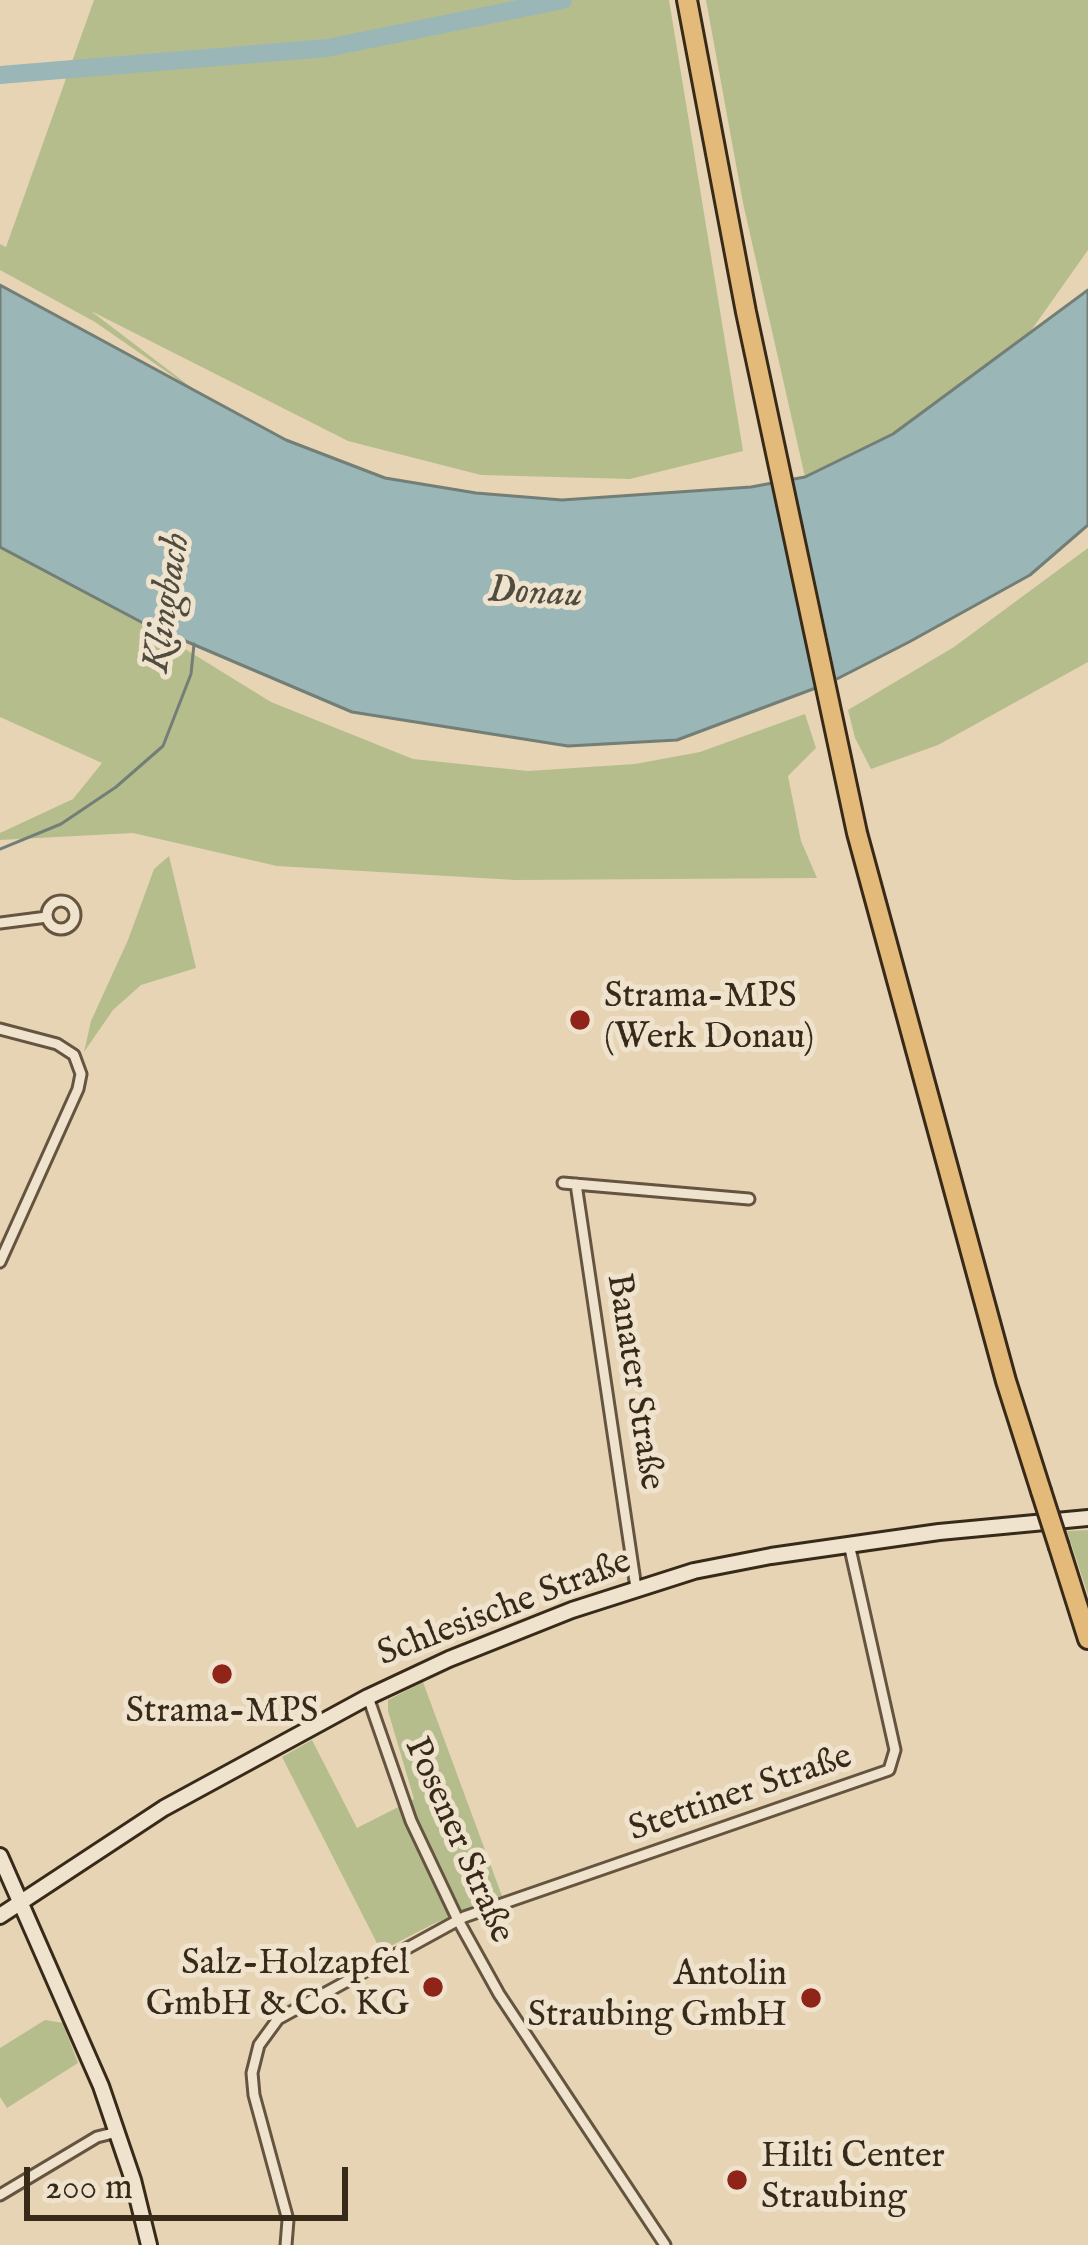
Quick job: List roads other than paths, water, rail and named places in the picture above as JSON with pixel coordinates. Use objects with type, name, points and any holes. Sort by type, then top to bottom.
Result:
[{"type":"highway","points":[[687,0],[746,312],[845,781],[1006,1381],[1088,1639]]},
{"type":"street","points":[[0,923],[47,917]]},
{"type":"street","points":[[0,1029],[57,1044],[74,1055],[78,1064],[78,1089],[0,1262]]},
{"type":"street","points":[[563,1184],[749,1198]]},
{"type":"street","name":"Banater Straße","points":[[576,1184],[636,1588]]},
{"type":"street","name":"Schlesische Straße","points":[[0,1916],[181,1798],[368,1697],[519,1630],[636,1588],[730,1563],[849,1544],[1088,1518]]},
{"type":"street","name":"Stettiner Straße","points":[[458,1920],[889,1770],[895,1750],[849,1544]]},
{"type":"street","name":"Posener Straße","points":[[368,1697],[411,1821],[458,1920],[499,1994],[664,2245]]},
{"type":"street","points":[[0,1856],[118,2132],[149,2245]]},
{"type":"street","points":[[286,2245],[288,2220],[252,2085],[260,2045],[270,2027],[287,2012],[458,1920]]},
{"type":"street","points":[[0,2195],[98,2137],[118,2132]]},
{"type":"water","name":"Donau","points":[[0,285],[286,440],[385,478],[476,493],[562,500],[751,487],[805,477],[893,434],[1088,290],[1088,525],[1030,575],[909,642],[829,683],[677,740],[568,746],[352,712],[143,623],[0,547]]},
{"type":"waterway","points":[[0,75],[327,48],[563,0]]},
{"type":"waterway","name":"Klingbach","points":[[0,849],[61,824],[116,787],[163,746],[191,674],[194,644]]},
{"type":"place","name":"Strama-MPS (Werk Donau)","points":[[580,1020]]},
{"type":"place","name":"Strama-MPS","points":[[222,1674]]},
{"type":"place","name":"Salz-Holzapfel GmbH & Co. KG","points":[[433,1987]]},
{"type":"place","name":"Antolin Straubing GmbH","points":[[811,1998]]},
{"type":"place","name":"Hilti Center Straubing","points":[[737,2180]]}]
